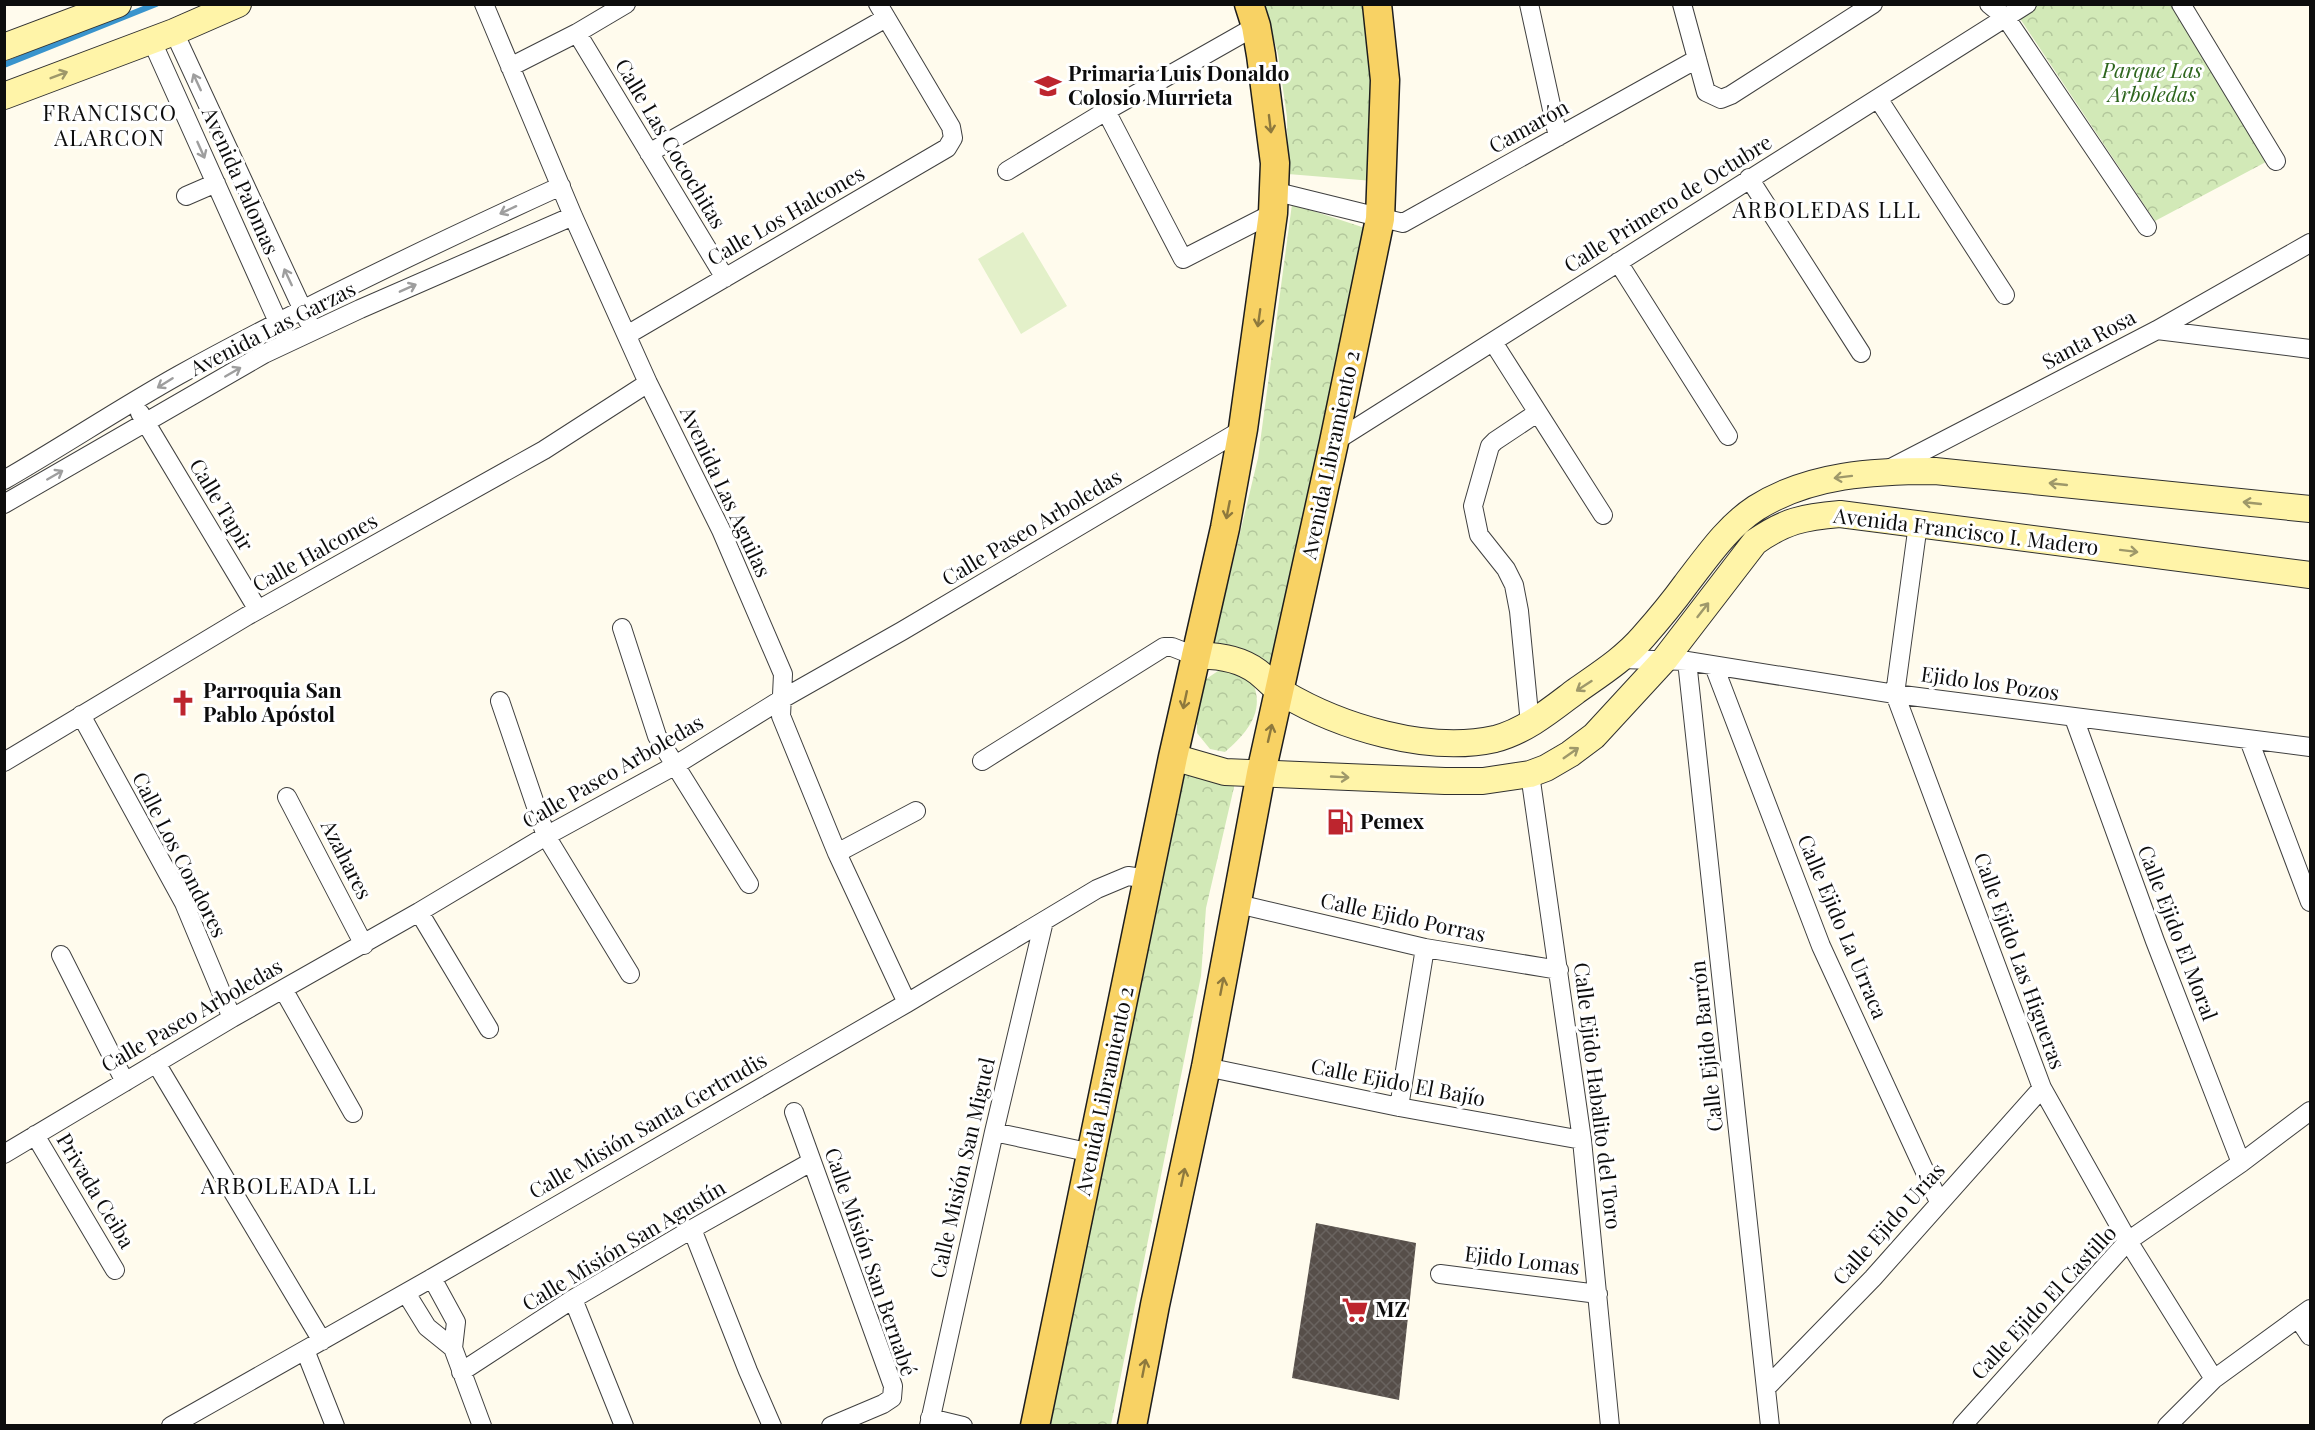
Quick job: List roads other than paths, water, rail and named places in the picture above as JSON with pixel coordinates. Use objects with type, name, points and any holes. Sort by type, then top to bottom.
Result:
[{"type":"main road","name":"Avenida Libramiento 2","points":[[1132,1425],[1206,1067],[1261,773],[1334,442],[1380,219],[1385,80],[1377,4]]},
{"type":"main road","name":"Avenida Libramiento 2","points":[[1035,1425],[1173,757],[1225,528],[1244,429],[1273,202],[1275,164],[1266,87],[1252,15]]},
{"type":"street","points":[[4,47],[118,4]]},
{"type":"street","points":[[4,96],[238,4]]},
{"type":"street","name":"Avenida Las Aguilas","points":[[484,4],[573,216],[648,383],[721,530],[783,674],[781,716],[837,854],[907,1002]]},
{"type":"street","points":[[510,67],[577,33],[626,4]]},
{"type":"street","points":[[1529,4],[1558,137]]},
{"type":"street","points":[[1682,4],[1706,92],[1721,99],[1731,95],[1873,4]]},
{"type":"street","points":[[1989,4],[2006,18],[2147,227]]},
{"type":"street","name":"Calle Primero de Octubre","points":[[1334,442],[1749,178],[1879,100],[2027,4]]},
{"type":"street","points":[[2181,4],[2276,161]]},
{"type":"street","points":[[649,153],[882,11]]},
{"type":"street","name":"Calle Los Halcones","points":[[627,335],[947,148],[953,138],[951,127],[882,11]]},
{"type":"street","points":[[1007,171],[1106,111],[1252,15]]},
{"type":"street","name":"Calle Las Cocochitas","points":[[577,33],[725,278]]},
{"type":"street","name":"Avenida Palomas","points":[[163,35],[216,183],[288,342]]},
{"type":"street","name":"Avenida Palomas","points":[[163,35],[313,330]]},
{"type":"street","name":"Camarón","points":[[1380,219],[1403,223],[1697,59]]},
{"type":"street","points":[[1879,100],[2005,295]]},
{"type":"street","points":[[1106,111],[1183,259],[1273,202],[1380,219]]},
{"type":"street","points":[[1749,178],[1861,353]]},
{"type":"street","points":[[186,196],[216,183]]},
{"type":"street","name":"Avenida Las Garzas","points":[[4,480],[178,376],[278,322],[304,311],[401,260],[561,186]]},
{"type":"street","name":"Avenida Las Garzas","points":[[4,504],[264,354],[313,330],[573,216]]},
{"type":"street","name":"Santa Rosa","points":[[1886,471],[2157,330],[2310,243]]},
{"type":"street","points":[[1617,262],[1728,436]]},
{"type":"street","points":[[2157,330],[2310,349]]},
{"type":"street","points":[[1493,342],[1603,515]]},
{"type":"street","name":"Calle Halcones","points":[[4,762],[258,610],[544,450],[648,383]]},
{"type":"street","name":"Calle Tapir","points":[[133,403],[258,610]]},
{"type":"street","points":[[1530,724],[1519,611],[1514,585],[1506,568],[1479,535],[1473,506],[1490,446],[1537,413]]},
{"type":"street","name":"Calle Paseo Arboledas","points":[[4,1154],[232,1018],[364,945],[546,836],[674,765],[782,699],[1244,429]]},
{"type":"street","name":"Avenida Francisco I. Madero","points":[[1280,692],[1321,713],[1395,736],[1443,743],[1477,742],[1498,738],[1530,724],[1621,659],[1641,639],[1731,528],[1756,508],[1822,480],[1886,471],[1935,471],[2310,509]]},
{"type":"street","name":"Avenida Francisco I. Madero","points":[[1261,773],[1483,781],[1530,774],[1546,768],[1594,736],[1676,660],[1755,542],[1774,529],[1804,517],[1840,514],[2310,575]]},
{"type":"street","name":"Calle Ejido Las Higueras","points":[[1918,524],[1895,694],[2042,1088],[2128,1241],[2214,1379]]},
{"type":"street","points":[[622,628],[657,736],[749,884]]},
{"type":"street","points":[[982,761],[1164,647],[1172,647],[1195,656],[1217,655],[1241,662],[1259,673],[1280,692]]},
{"type":"street","name":"Ejido los Pozos","points":[[1621,659],[1676,660],[1895,694],[2310,747]]},
{"type":"street","name":"Calle Ejido Barrón","points":[[1676,660],[1770,1425]]},
{"type":"street","name":"Calle Ejido La Urraca","points":[[1714,666],[1821,946],[1939,1202]]},
{"type":"street","points":[[500,701],[546,836],[630,974]]},
{"type":"street","name":"Calle Los Condores","points":[[81,715],[184,903],[232,1018]]},
{"type":"street","name":"Calle Ejido El Moral","points":[[2074,718],[2154,941],[2241,1163]]},
{"type":"street","points":[[2249,740],[2310,902]]},
{"type":"street","points":[[1173,757],[1225,772],[1261,773]]},
{"type":"street","name":"Calle Ejido Habalito del Toro","points":[[1530,774],[1582,1140],[1610,1425]]},
{"type":"street","name":"Azahares","points":[[287,796],[364,945]]},
{"type":"street","points":[[837,854],[916,812]]},
{"type":"street","name":"Calle Misión Santa Gertrudis","points":[[180,1423],[907,1002],[1097,889],[1128,876],[1149,879]]},
{"type":"street","name":"Calle Ejido Porras","points":[[1238,904],[1425,948],[1559,970]]},
{"type":"street","points":[[419,912],[489,1029]]},
{"type":"street","name":"Calle Misión San Miguel","points":[[930,1422],[994,1132],[1044,921]]},
{"type":"street","points":[[1399,1107],[1425,948]]},
{"type":"street","points":[[61,955],[125,1082]]},
{"type":"street","points":[[282,989],[353,1113]]},
{"type":"street","points":[[156,1063],[313,1345],[335,1425]]},
{"type":"street","name":"Calle Ejido El Bajío","points":[[1206,1067],[1399,1107],[1582,1140]]},
{"type":"street","name":"Calle Ejido Urías","points":[[1767,1387],[1873,1278],[2042,1088]]},
{"type":"street","name":"Calle Misión San Bernabé","points":[[794,1112],[893,1386],[892,1398],[883,1404],[831,1425]]},
{"type":"street","name":"Calle Ejido El Castillo","points":[[1962,1425],[2128,1241],[2310,1112]]},
{"type":"street","points":[[994,1132],[1092,1154]]},
{"type":"street","name":"Privada Ceiba","points":[[35,1135],[116,1270]]},
{"type":"street","name":"Calle Misión San Agustín","points":[[461,1372],[573,1299],[811,1162]]},
{"type":"street","points":[[692,1229],[748,1371],[772,1425]]},
{"type":"street","name":"Ejido Lomas","points":[[1440,1274],[1598,1294]]},
{"type":"street","points":[[432,1278],[456,1322],[453,1348],[482,1425]]},
{"type":"street","points":[[406,1293],[427,1328],[453,1348]]},
{"type":"street","points":[[573,1299],[624,1425]]},
{"type":"street","points":[[2167,1425],[2214,1379],[2304,1314],[2310,1336]]},
{"type":"street","points":[[930,1422],[963,1425]]},
{"type":"waterway","points":[[4,65],[156,4]]},
{"type":"place","name":"Primaria Luis Donaldo Colosio Murrieta","points":[[1048,86]]},
{"type":"place","name":"Parroquia San Pablo Apóstol","points":[[183,703]]},
{"type":"place","name":"Pemex","points":[[1340,822]]},
{"type":"place","name":"MZ","points":[[1355,1310]]},
{"type":"district","name":"FRANCISCO ALARCON","points":[[110,126]]},
{"type":"district","name":"ARBOLEDAS LLL","points":[[1827,210]]},
{"type":"district","name":"ARBOLEADA LL","points":[[289,1186]]},
{"type":"park label","name":"Parque Las Arboledas","points":[[2152,83]]}]
